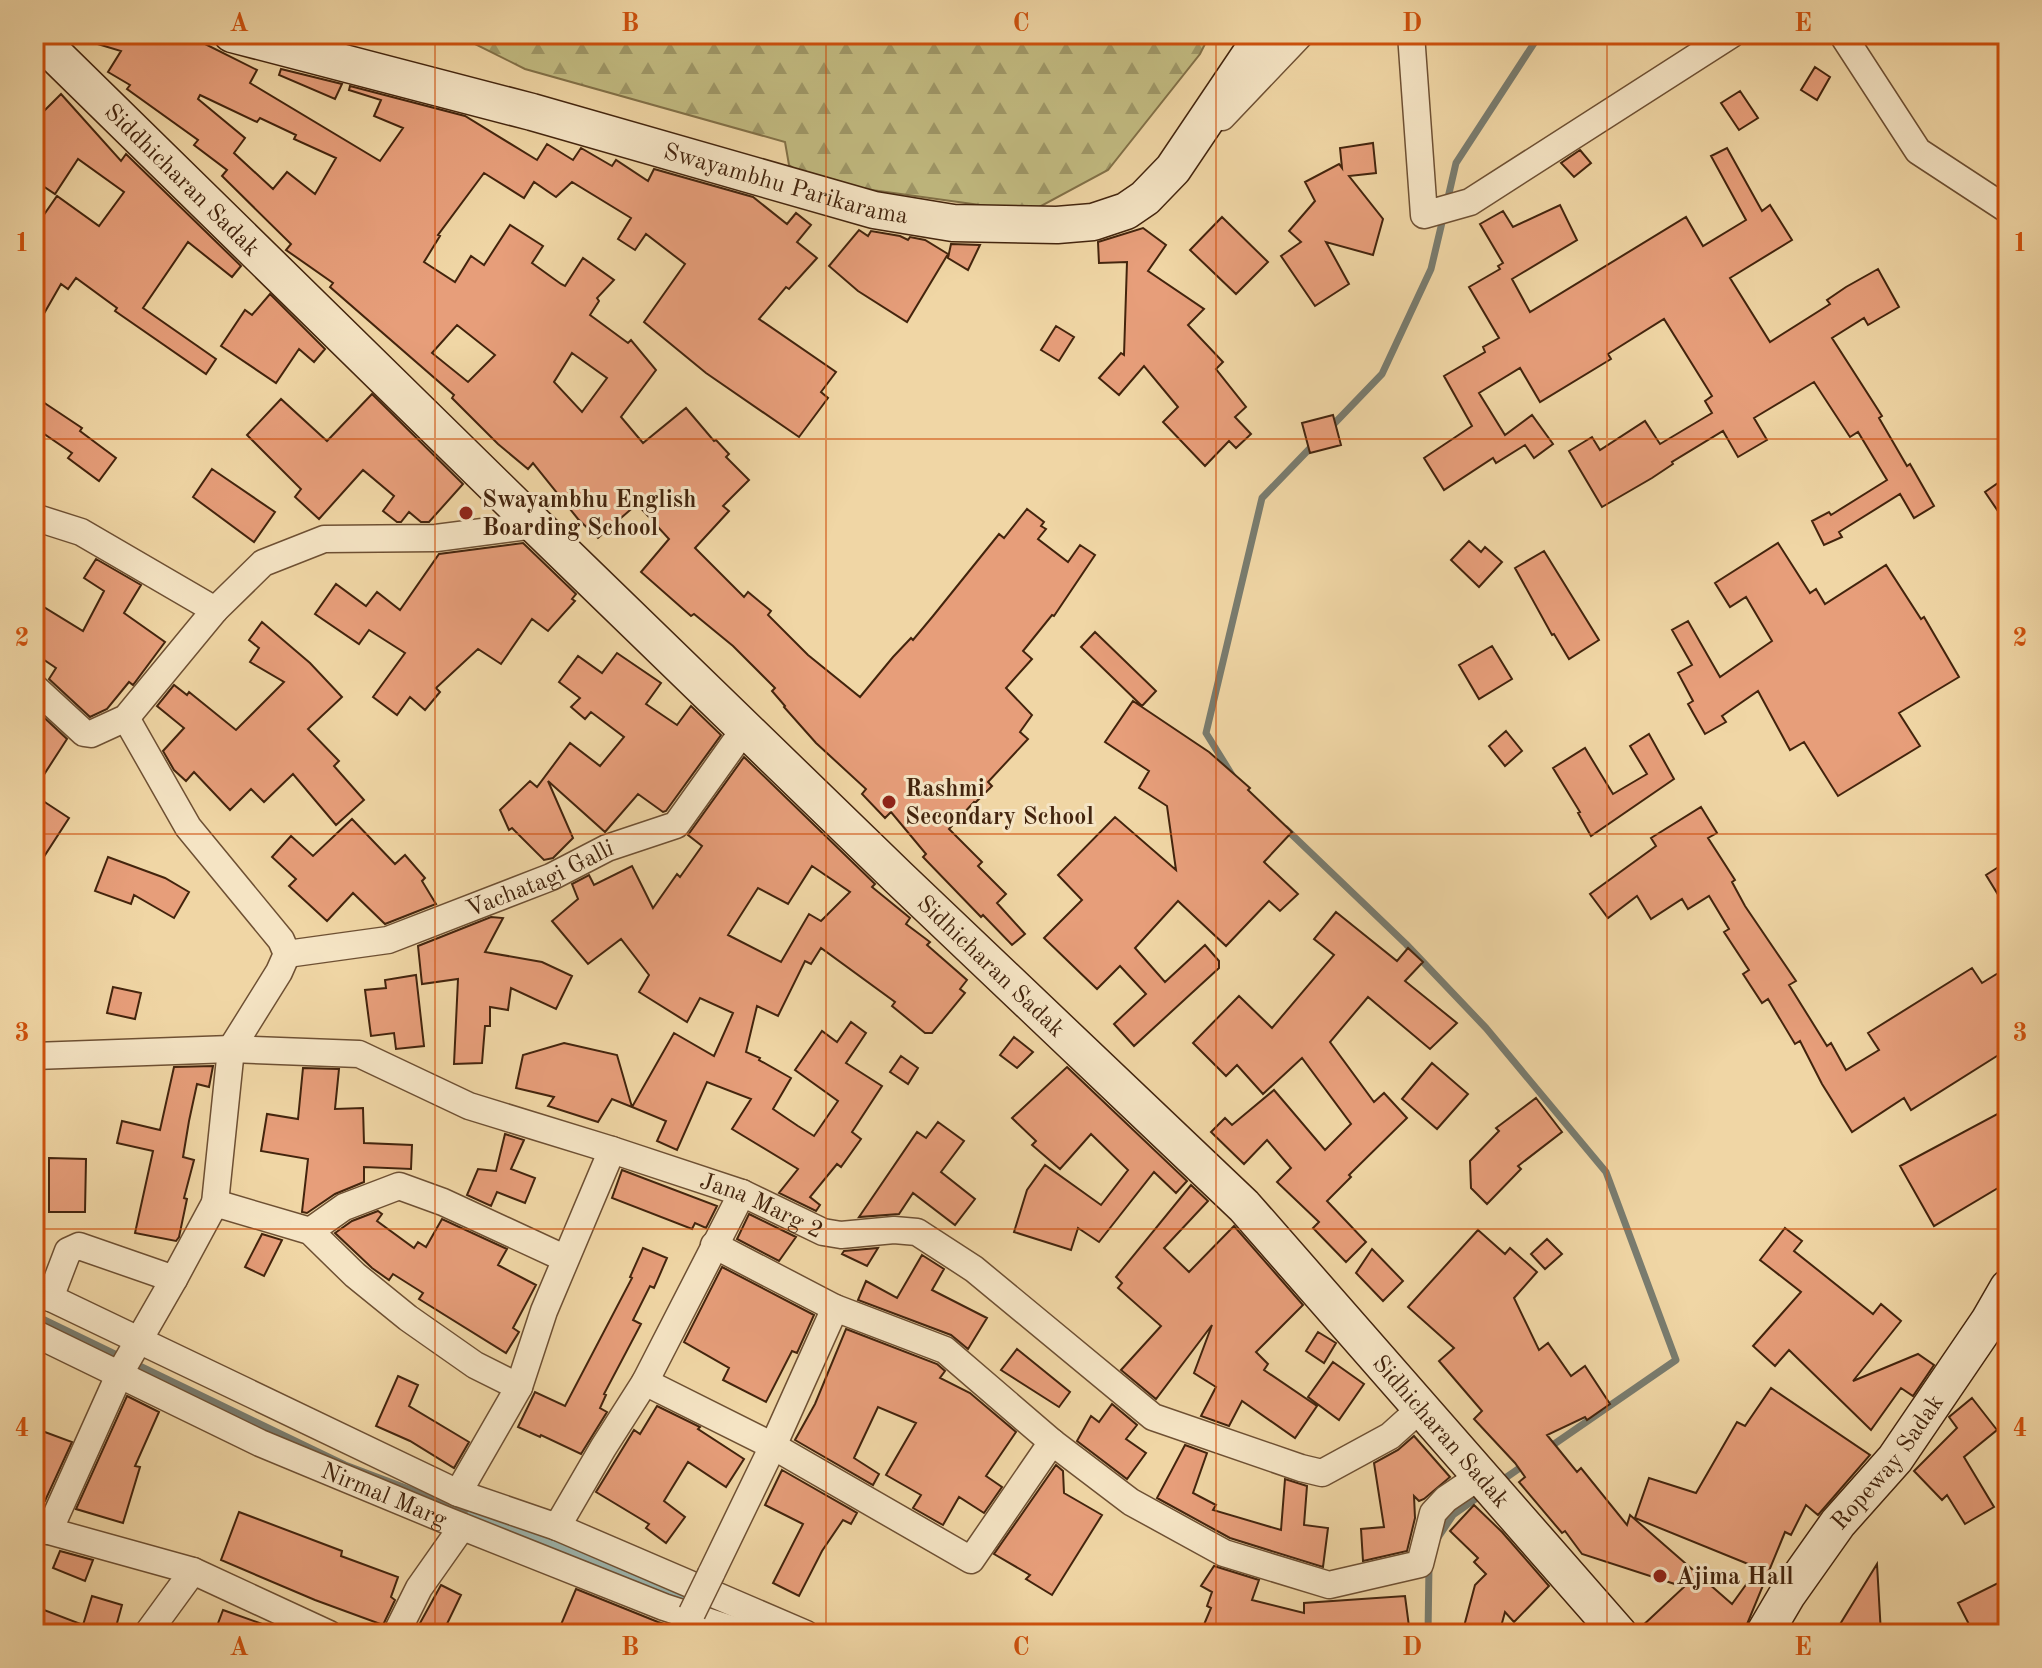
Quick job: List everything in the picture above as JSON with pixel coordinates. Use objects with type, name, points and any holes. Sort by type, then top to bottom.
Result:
[{"type":"main road","name":"Siddhicharan Sadak","points":[[34,34],[332,326]]},
{"type":"main road","name":"Swayambhu Parikarama","points":[[232,34],[532,112],[874,210],[953,223],[1057,225],[1093,222],[1126,211],[1145,198],[1173,169],[1264,34]]},
{"type":"main road","name":"Sidhicharan Sadak","points":[[332,326],[898,877],[1244,1206],[1619,1634]]},
{"type":"main road","name":"Ropeway Sadak","points":[[1764,1634],[1787,1595],[1830,1535],[1895,1459],[2008,1288]]},
{"type":"street","points":[[1173,169],[1301,34]]},
{"type":"street","points":[[1411,34],[1424,215],[1470,202],[1732,34]]},
{"type":"street","points":[[1842,34],[1918,151],[2008,210]]},
{"type":"street","points":[[34,517],[81,532],[215,610]]},
{"type":"street","points":[[34,687],[84,733],[91,734],[126,718],[215,610],[263,563],[324,539],[436,538],[535,525]]},
{"type":"street","points":[[126,718],[188,827],[281,940],[287,954],[231,1049],[215,1203],[120,1372],[38,1531],[193,1571],[329,1634]]},
{"type":"street","name":"Vachatagi Galli","points":[[287,954],[388,940],[551,877],[607,848],[676,825],[746,727]]},
{"type":"street","name":"Jana Marg 2","points":[[34,1056],[231,1049],[359,1054],[469,1106],[742,1193],[823,1232],[841,1235],[894,1230],[917,1232],[974,1269],[1153,1417],[1301,1468],[1322,1473],[1390,1436],[1420,1409]]},
{"type":"street","points":[[458,1493],[519,1387],[528,1352],[564,1258],[612,1150]]},
{"type":"street","points":[[310,1231],[344,1207],[399,1186],[443,1202],[564,1258]]},
{"type":"street","points":[[557,1527],[645,1382],[742,1193]]},
{"type":"street","points":[[215,1203],[310,1231],[355,1275],[408,1318],[475,1365],[519,1387]]},
{"type":"street","points":[[714,1245],[835,1308],[945,1350],[1052,1442],[1131,1502],[1224,1553],[1329,1585],[1420,1564],[1433,1513],[1446,1499],[1490,1488]]},
{"type":"street","points":[[174,1279],[79,1246],[68,1251],[42,1294],[458,1493],[557,1527],[806,1634]]},
{"type":"street","points":[[688,1621],[773,1446],[835,1308]]},
{"type":"street","name":"Nirmal Marg","points":[[34,1333],[120,1372],[260,1443],[688,1621],[746,1634]]},
{"type":"street","points":[[645,1382],[773,1446],[971,1560],[1052,1442]]},
{"type":"street","points":[[396,1634],[419,1588],[462,1527]]},
{"type":"street","points":[[147,1634],[193,1571]]},
{"type":"green space","points":[[455,34],[1210,34],[1200,54],[1108,170],[1030,212],[814,182],[789,165],[785,142],[525,69]]},
{"type":"building","points":[[82,34],[207,34],[203,43],[257,70],[250,83],[380,161],[403,128],[374,116],[381,100],[349,90],[350,86],[465,116],[537,160],[547,144],[573,160],[581,148],[612,166],[616,160],[648,181],[654,169],[753,197],[787,224],[796,213],[811,225],[797,242],[817,258],[789,289],[786,287],[759,319],[836,372],[821,392],[828,398],[799,437],[706,373],[644,322],[685,264],[646,234],[635,250],[618,239],[631,218],[572,182],[556,197],[534,182],[524,198],[484,173],[438,235],[424,262],[455,282],[471,256],[484,265],[510,225],[543,246],[532,263],[561,284],[565,286],[583,258],[614,280],[597,298],[599,301],[590,315],[628,343],[631,340],[656,370],[621,417],[643,443],[686,408],[749,480],[723,506],[729,511],[695,548],[744,597],[748,592],[771,611],[768,615],[808,655],[860,697],[893,657],[911,638],[913,640],[999,534],[1004,538],[1027,509],[1044,522],[1041,526],[1046,529],[1038,539],[1068,562],[1080,545],[1095,555],[1054,616],[1023,651],[1032,659],[1006,688],[1032,715],[1020,732],[1028,739],[988,782],[992,786],[949,829],[982,862],[978,866],[1006,894],[997,903],[1025,934],[1012,945],[983,915],[981,917],[923,857],[926,854],[891,812],[885,818],[862,794],[866,789],[816,743],[772,691],[775,688],[733,646],[694,614],[691,616],[641,572],[669,539],[637,504],[598,538],[578,519],[533,463],[528,469],[498,444],[452,398],[454,395],[330,287],[333,283],[286,250],[291,244],[222,176],[227,170],[194,145],[198,140],[127,89],[130,85],[108,72],[121,51],[81,39]],"holes":[[[200,95],[257,122],[260,118],[296,135],[294,139],[336,158],[315,194],[287,172],[273,189],[234,153],[245,138],[198,99]],[[457,325],[495,355],[468,382],[432,353]],[[572,353],[607,378],[582,412],[554,382]]]},
{"type":"building","points":[[1815,67],[1830,77],[1817,100],[1801,90]]},
{"type":"building","points":[[281,69],[342,84],[335,99],[279,75]]},
{"type":"building","points":[[1740,91],[1758,118],[1739,130],[1721,103]]},
{"type":"building","points":[[61,94],[121,161],[126,154],[241,266],[232,277],[188,242],[143,308],[216,359],[206,374],[115,311],[117,308],[76,278],[68,289],[61,284],[34,331],[34,229],[57,196],[99,226],[124,192],[78,159],[55,194],[34,180],[34,121]]},
{"type":"building","points":[[1373,143],[1376,173],[1349,176],[1383,219],[1373,255],[1326,242],[1349,284],[1315,306],[1281,256],[1301,242],[1289,231],[1315,201],[1305,182],[1339,164],[1342,168],[1340,148]]},
{"type":"building","points":[[1727,148],[1762,211],[1770,205],[1792,240],[1730,278],[1770,342],[1830,304],[1827,300],[1846,287],[1878,269],[1899,307],[1868,325],[1864,318],[1832,338],[1934,506],[1914,518],[1900,494],[1839,532],[1842,537],[1824,545],[1812,521],[1829,512],[1831,515],[1887,480],[1858,432],[1850,437],[1814,382],[1754,418],[1767,440],[1738,457],[1723,431],[1602,507],[1569,451],[1592,437],[1600,450],[1645,421],[1660,444],[1712,413],[1705,401],[1712,396],[1664,319],[1608,354],[1611,359],[1540,402],[1520,368],[1479,393],[1505,435],[1532,415],[1553,444],[1534,458],[1525,445],[1496,463],[1493,458],[1444,490],[1424,458],[1472,426],[1444,376],[1485,352],[1483,347],[1499,338],[1469,287],[1500,269],[1498,266],[1503,263],[1480,224],[1503,211],[1513,227],[1560,205],[1577,240],[1512,279],[1530,312],[1686,217],[1703,246],[1746,220],[1711,156]]},
{"type":"building","points":[[1580,150],[1591,163],[1574,177],[1561,163]]},
{"type":"building","points":[[1222,217],[1268,262],[1236,294],[1190,250]]},
{"type":"building","points":[[1143,228],[1166,245],[1148,271],[1204,309],[1188,325],[1223,362],[1216,369],[1246,407],[1235,417],[1251,434],[1236,448],[1229,441],[1205,466],[1163,422],[1178,407],[1144,366],[1119,395],[1099,378],[1121,353],[1124,355],[1127,262],[1099,263],[1098,242]]},
{"type":"building","points":[[859,230],[868,236],[871,231],[908,240],[910,237],[925,240],[948,254],[907,322],[858,291],[829,266]]},
{"type":"building","points":[[951,244],[980,245],[968,270],[948,258]]},
{"type":"building","points":[[270,294],[325,349],[314,362],[299,349],[276,383],[221,346],[245,310],[252,315]]},
{"type":"building","points":[[1056,326],[1074,337],[1059,361],[1041,350]]},
{"type":"building","points":[[372,394],[463,484],[429,522],[421,522],[409,512],[401,522],[397,522],[383,511],[394,496],[363,470],[319,519],[295,497],[301,489],[247,435],[281,399],[327,441]]},
{"type":"building","points":[[34,396],[82,428],[80,431],[116,458],[99,481],[68,458],[72,453],[34,427]]},
{"type":"building","points":[[1333,415],[1341,445],[1310,453],[1302,423]]},
{"type":"building","points":[[212,469],[275,512],[254,542],[193,497]]},
{"type":"building","points":[[2008,476],[2008,526],[1985,492]]},
{"type":"building","points":[[1469,541],[1481,552],[1485,547],[1502,562],[1479,587],[1451,560]]},
{"type":"building","points":[[523,543],[576,594],[572,599],[575,601],[548,631],[532,619],[501,664],[478,649],[436,688],[440,692],[425,710],[410,697],[397,715],[373,697],[405,653],[369,630],[359,644],[315,614],[336,584],[366,606],[377,592],[400,610],[439,554]]},
{"type":"building","points":[[1778,543],[1810,593],[1816,589],[1825,604],[1886,565],[1921,619],[1924,617],[1959,677],[1899,713],[1920,746],[1838,796],[1804,742],[1790,750],[1758,691],[1722,716],[1726,722],[1705,734],[1688,704],[1693,701],[1678,673],[1692,665],[1672,630],[1688,621],[1720,677],[1772,641],[1746,597],[1730,607],[1715,583]]},
{"type":"building","points":[[1544,551],[1599,640],[1569,659],[1515,568]]},
{"type":"building","points":[[96,559],[141,585],[124,613],[165,642],[133,685],[129,682],[107,709],[90,717],[49,679],[56,668],[34,653],[34,620],[42,606],[83,631],[104,591],[84,578]]},
{"type":"building","points":[[262,622],[310,663],[342,697],[308,729],[339,761],[334,766],[364,800],[336,825],[293,774],[264,802],[251,789],[230,810],[194,772],[186,781],[174,770],[163,751],[184,728],[157,706],[174,685],[187,695],[189,692],[236,730],[284,682],[250,662],[259,648],[249,640]]},
{"type":"building","points":[[1095,632],[1156,691],[1142,706],[1081,647]]},
{"type":"building","points":[[1492,646],[1512,679],[1479,699],[1459,665]]},
{"type":"building","points":[[617,653],[661,683],[646,704],[677,725],[691,706],[721,735],[666,811],[663,812],[638,794],[605,832],[548,781],[573,838],[553,858],[544,860],[512,828],[509,830],[500,810],[530,781],[537,787],[570,743],[600,766],[624,737],[591,712],[585,719],[571,707],[580,698],[559,682],[578,656],[602,673]]},
{"type":"building","points":[[1133,701],[1209,752],[1250,788],[1248,790],[1292,832],[1264,862],[1298,894],[1280,911],[1269,901],[1226,946],[1178,901],[1135,948],[1165,982],[1205,945],[1219,961],[1219,968],[1134,1046],[1114,1024],[1146,994],[1120,966],[1097,989],[1044,938],[1082,900],[1058,875],[1115,817],[1176,870],[1167,806],[1139,788],[1149,771],[1105,742]]},
{"type":"building","points":[[34,711],[67,739],[34,790]]},
{"type":"building","points":[[1506,731],[1522,751],[1505,766],[1489,746]]},
{"type":"building","points":[[1649,734],[1674,779],[1591,836],[1553,768],[1585,748],[1613,794],[1647,774],[1630,746]]},
{"type":"building","points":[[744,757],[875,884],[872,887],[910,918],[906,924],[930,942],[927,945],[967,980],[960,989],[965,993],[932,1033],[925,1033],[892,1006],[895,1002],[821,948],[811,964],[805,961],[778,1016],[757,1006],[746,1052],[791,1078],[773,1109],[798,1126],[814,1136],[838,1101],[795,1070],[822,1031],[837,1042],[851,1022],[866,1033],[846,1063],[882,1086],[852,1132],[861,1139],[841,1167],[837,1164],[810,1197],[820,1205],[816,1211],[779,1193],[798,1169],[732,1129],[751,1099],[707,1082],[677,1150],[657,1141],[666,1121],[632,1107],[674,1033],[714,1056],[733,1013],[700,998],[687,1022],[639,992],[649,975],[621,939],[588,964],[552,921],[578,899],[572,884],[589,875],[594,885],[632,866],[653,908],[702,846],[688,835]],"holes":[[[812,866],[850,892],[821,921],[809,914],[781,962],[728,935],[758,888],[788,904]]]},
{"type":"building","points":[[34,795],[69,818],[34,872]]},
{"type":"building","points":[[1701,807],[1717,833],[1708,838],[1735,880],[1732,882],[1745,906],[1796,981],[1789,985],[1827,1046],[1831,1043],[1846,1070],[1879,1050],[1868,1033],[1972,968],[1982,983],[2008,967],[2008,1049],[1911,1110],[1904,1098],[1852,1132],[1800,1041],[1795,1044],[1768,999],[1762,1003],[1743,974],[1749,970],[1724,932],[1729,929],[1709,896],[1688,909],[1682,899],[1651,919],[1637,896],[1608,918],[1590,894],[1656,846],[1651,838]]},
{"type":"building","points":[[352,819],[395,864],[405,855],[425,878],[422,881],[436,904],[385,924],[353,893],[327,921],[289,886],[296,879],[272,857],[291,836],[313,856]]},
{"type":"building","points":[[108,857],[165,878],[189,892],[174,918],[134,895],[131,904],[95,891]]},
{"type":"building","points":[[2008,861],[2008,911],[1986,875]]},
{"type":"building","points":[[1336,912],[1397,961],[1408,948],[1423,962],[1405,981],[1457,1023],[1430,1049],[1368,997],[1330,1042],[1374,1102],[1384,1093],[1407,1118],[1327,1201],[1366,1242],[1346,1262],[1313,1228],[1319,1222],[1277,1182],[1291,1168],[1267,1140],[1244,1164],[1211,1132],[1225,1118],[1232,1125],[1274,1090],[1325,1150],[1351,1124],[1302,1058],[1263,1094],[1237,1065],[1226,1076],[1193,1043],[1239,996],[1272,1028],[1334,955],[1314,939]]},
{"type":"building","points":[[491,917],[503,918],[485,952],[542,962],[572,976],[556,1009],[511,988],[508,1010],[490,1007],[490,1026],[485,1026],[482,1063],[454,1064],[458,979],[422,984],[418,946]]},
{"type":"building","points":[[416,975],[424,1046],[396,1049],[394,1033],[371,1036],[365,990],[386,988],[385,980]]},
{"type":"building","points":[[113,987],[141,993],[135,1019],[107,1013]]},
{"type":"building","points":[[1014,1037],[1033,1052],[1017,1068],[1000,1055]]},
{"type":"building","points":[[564,1043],[617,1055],[632,1107],[612,1099],[598,1122],[548,1106],[554,1097],[516,1088],[523,1055]]},
{"type":"building","points":[[901,1056],[918,1068],[908,1084],[890,1072]]},
{"type":"building","points":[[1432,1063],[1468,1094],[1437,1129],[1402,1099]]},
{"type":"building","points":[[213,1066],[209,1087],[197,1084],[189,1121],[183,1157],[194,1160],[184,1198],[187,1199],[179,1237],[176,1241],[135,1233],[153,1151],[117,1143],[122,1121],[160,1130],[174,1067]]},
{"type":"building","points":[[1067,1067],[1187,1181],[1176,1193],[1154,1172],[1099,1242],[1078,1228],[1071,1250],[1014,1232],[1027,1190],[1045,1165],[1101,1205],[1128,1170],[1091,1134],[1060,1169],[1032,1145],[1036,1141],[1012,1118]]},
{"type":"building","points":[[303,1068],[339,1069],[335,1109],[363,1108],[364,1143],[412,1145],[411,1169],[364,1167],[364,1182],[335,1194],[307,1213],[302,1212],[308,1159],[261,1151],[267,1114],[298,1119]]},
{"type":"building","points":[[1536,1098],[1562,1132],[1518,1166],[1521,1169],[1487,1204],[1471,1188],[1470,1161],[1499,1131],[1496,1128]]},
{"type":"building","points":[[2001,1112],[2008,1124],[2008,1182],[1934,1226],[1900,1166]]},
{"type":"building","points":[[938,1122],[964,1141],[941,1172],[975,1199],[955,1225],[913,1193],[899,1214],[859,1217],[917,1132],[926,1138]]},
{"type":"building","points":[[505,1134],[524,1140],[511,1169],[535,1178],[525,1203],[497,1192],[491,1206],[467,1195],[478,1169],[496,1171]]},
{"type":"building","points":[[49,1158],[86,1159],[85,1212],[49,1212]]},
{"type":"building","points":[[622,1170],[717,1206],[706,1228],[695,1223],[692,1229],[612,1198]]},
{"type":"building","points":[[1191,1185],[1208,1201],[1164,1248],[1189,1272],[1234,1226],[1303,1305],[1256,1352],[1268,1364],[1264,1370],[1317,1406],[1295,1438],[1242,1401],[1229,1426],[1201,1416],[1216,1387],[1194,1373],[1212,1325],[1156,1399],[1121,1370],[1161,1326],[1118,1288],[1122,1283],[1116,1277]]},
{"type":"building","points":[[378,1211],[382,1214],[377,1221],[414,1248],[418,1242],[426,1247],[442,1219],[507,1249],[498,1265],[536,1285],[513,1328],[519,1332],[506,1353],[419,1299],[423,1293],[393,1274],[389,1280],[335,1233],[352,1221]]},
{"type":"building","points":[[749,1214],[796,1237],[779,1261],[737,1239]]},
{"type":"building","points":[[1785,1228],[1802,1241],[1794,1251],[1873,1314],[1881,1304],[1901,1321],[1853,1381],[1918,1354],[1934,1365],[1913,1396],[1901,1388],[1871,1430],[1789,1350],[1775,1366],[1753,1346],[1801,1292],[1760,1260]]},
{"type":"building","points":[[1478,1230],[1505,1254],[1510,1248],[1537,1272],[1514,1298],[1539,1350],[1548,1343],[1571,1376],[1585,1366],[1610,1404],[1587,1420],[1585,1417],[1547,1435],[1577,1472],[1581,1468],[1627,1525],[1630,1515],[1732,1604],[1758,1568],[1635,1518],[1649,1478],[1696,1493],[1737,1422],[1745,1426],[1771,1388],[1870,1455],[1818,1515],[1806,1505],[1791,1535],[1785,1532],[1743,1634],[1639,1634],[1639,1629],[1684,1587],[1582,1554],[1519,1482],[1525,1477],[1515,1463],[1474,1419],[1482,1411],[1439,1361],[1454,1348],[1408,1307]]},
{"type":"building","points":[[262,1234],[282,1240],[264,1276],[245,1267]]},
{"type":"building","points":[[1547,1239],[1562,1254],[1545,1269],[1531,1254]]},
{"type":"building","points":[[643,1248],[667,1258],[654,1288],[650,1286],[633,1320],[641,1324],[604,1394],[600,1408],[607,1412],[581,1454],[518,1427],[535,1392],[565,1406],[632,1278]]},
{"type":"building","points":[[878,1248],[867,1266],[842,1254],[844,1251]]},
{"type":"building","points":[[1372,1249],[1403,1281],[1383,1301],[1356,1273]]},
{"type":"building","points":[[922,1255],[944,1269],[932,1290],[987,1318],[968,1349],[951,1335],[858,1300],[866,1281],[897,1298]]},
{"type":"building","points":[[722,1267],[814,1315],[797,1353],[792,1351],[766,1402],[723,1380],[729,1368],[684,1342]]},
{"type":"building","points":[[846,1329],[937,1364],[945,1371],[940,1378],[970,1393],[1016,1432],[986,1476],[1002,1487],[984,1513],[959,1497],[943,1525],[913,1508],[921,1495],[886,1475],[916,1423],[878,1407],[854,1458],[879,1474],[873,1485],[795,1440],[815,1404]]},
{"type":"building","points":[[1318,1332],[1336,1343],[1324,1363],[1306,1351]]},
{"type":"building","points":[[1017,1349],[1070,1392],[1059,1407],[1001,1370]]},
{"type":"building","points":[[1333,1362],[1364,1384],[1339,1420],[1308,1397]]},
{"type":"building","points":[[398,1376],[418,1385],[409,1406],[469,1442],[454,1468],[410,1441],[376,1426]]},
{"type":"building","points":[[127,1396],[159,1412],[135,1466],[140,1467],[123,1523],[76,1509]]},
{"type":"building","points":[[1972,1398],[1997,1430],[1964,1457],[1994,1507],[1965,1524],[1947,1495],[1942,1500],[1914,1471],[1957,1428],[1949,1417]]},
{"type":"building","points":[[1112,1404],[1137,1425],[1126,1439],[1146,1453],[1127,1479],[1077,1441],[1091,1416],[1099,1422]]},
{"type":"building","points":[[657,1406],[700,1427],[698,1429],[744,1459],[726,1487],[688,1462],[664,1501],[685,1517],[666,1543],[646,1528],[649,1524],[596,1492],[634,1430],[640,1434]]},
{"type":"building","points":[[34,1428],[72,1442],[45,1501],[34,1499]]},
{"type":"building","points":[[1414,1436],[1450,1477],[1424,1499],[1419,1501],[1414,1496],[1415,1518],[1407,1551],[1363,1561],[1361,1529],[1384,1527],[1374,1463],[1398,1450]]},
{"type":"building","points":[[1185,1445],[1207,1453],[1193,1493],[1216,1505],[1213,1510],[1281,1530],[1285,1479],[1307,1486],[1304,1525],[1328,1528],[1323,1567],[1230,1538],[1157,1498]]},
{"type":"building","points":[[1056,1465],[1063,1471],[1064,1493],[1102,1515],[1052,1595],[1026,1579],[1030,1575],[994,1554]]},
{"type":"building","points":[[782,1470],[857,1513],[851,1524],[843,1520],[822,1551],[799,1596],[773,1583],[803,1524],[765,1505]]},
{"type":"building","points":[[1474,1505],[1549,1586],[1514,1622],[1505,1612],[1499,1634],[1462,1634],[1475,1585],[1486,1574],[1474,1562],[1478,1558],[1450,1531]]},
{"type":"building","points":[[239,1512],[342,1551],[341,1556],[398,1577],[391,1597],[395,1600],[383,1625],[221,1560]]},
{"type":"building","points":[[60,1551],[93,1560],[85,1581],[53,1568]]},
{"type":"building","points":[[1877,1564],[1881,1634],[1834,1634]]},
{"type":"building","points":[[1214,1566],[1259,1580],[1252,1600],[1304,1613],[1304,1603],[1405,1596],[1410,1634],[1200,1634],[1211,1608],[1207,1606],[1212,1592],[1201,1586]]},
{"type":"building","points":[[2008,1578],[2008,1624],[1988,1634],[1974,1634],[1958,1603]]},
{"type":"building","points":[[441,1585],[461,1595],[445,1628],[454,1634],[414,1634]]},
{"type":"building","points":[[576,1589],[658,1622],[695,1634],[557,1634]]},
{"type":"building","points":[[92,1596],[122,1605],[114,1634],[34,1634],[39,1608],[83,1625]]},
{"type":"building","points":[[223,1610],[282,1631],[282,1634],[214,1634]]},
{"type":"waterway","points":[[1447,202],[1456,163],[1540,34]]},
{"type":"waterway","points":[[1330,428],[1382,374],[1431,269],[1444,214]]},
{"type":"waterway","points":[[1232,775],[1206,733],[1262,498],[1315,443]]},
{"type":"waterway","points":[[1286,829],[1406,944],[1486,1028],[1606,1172],[1676,1360],[1547,1449]]},
{"type":"waterway","points":[[34,1315],[345,1465],[480,1516]]},
{"type":"waterway","points":[[1501,1481],[1527,1463]]},
{"type":"waterway","points":[[1437,1539],[1453,1515],[1484,1493]]},
{"type":"waterway","points":[[480,1516],[616,1570],[678,1589]]},
{"type":"waterway","points":[[1428,1634],[1429,1566]]},
{"type":"place","name":"Swayambhu English Boarding School","points":[[466,513]]},
{"type":"place","name":"Rashmi Secondary School","points":[[889,802]]},
{"type":"place","name":"Ajima Hall","points":[[1660,1576]]}]
